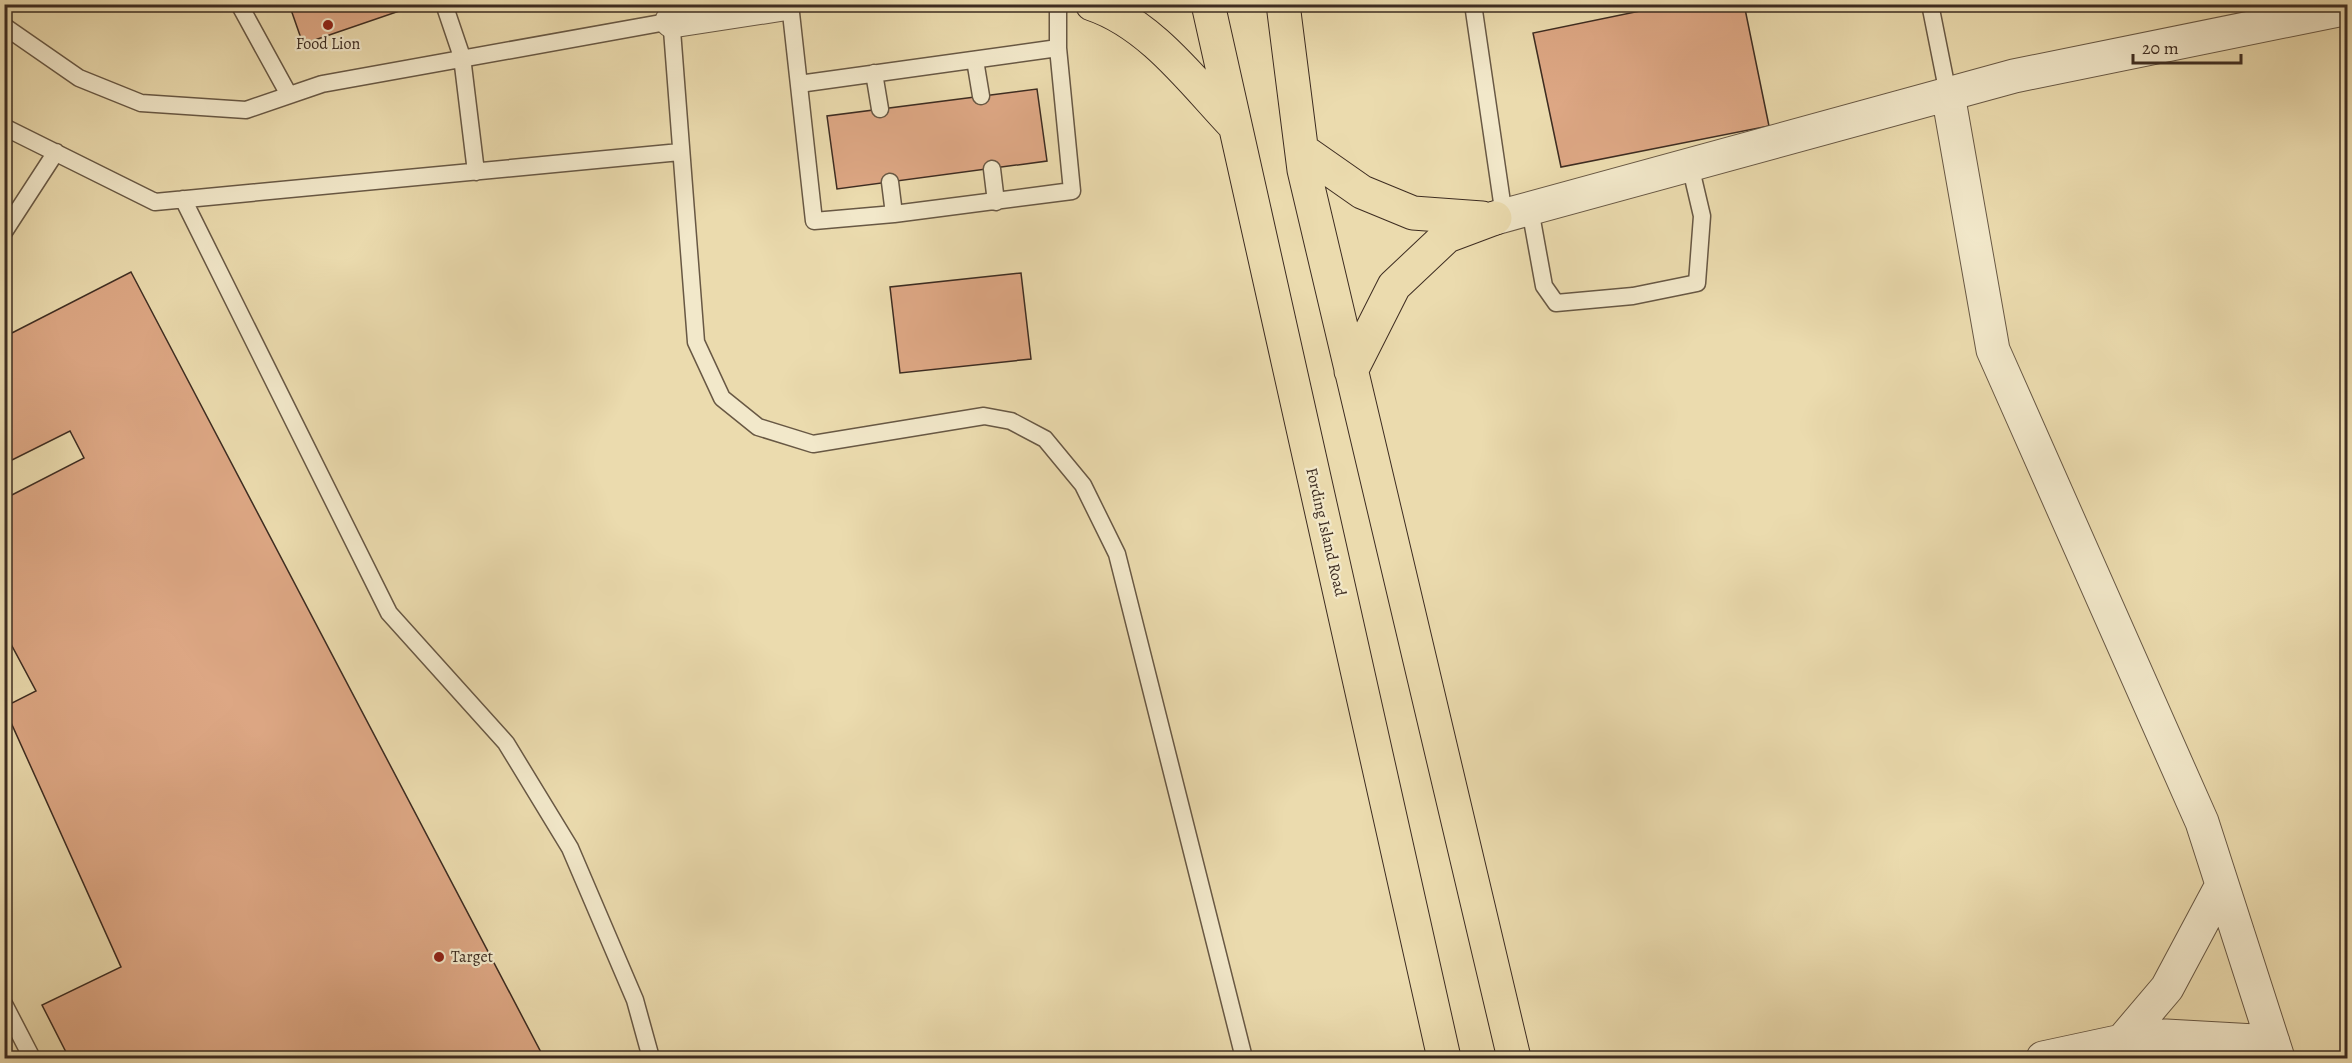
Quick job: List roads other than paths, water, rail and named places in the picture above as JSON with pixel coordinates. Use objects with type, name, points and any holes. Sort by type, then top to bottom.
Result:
[{"type":"highway","points":[[1092,4],[1114,12],[1149,37],[1234,125]]},
{"type":"highway","name":"Fording Island Road","points":[[1208,4],[1444,1059]]},
{"type":"highway","points":[[1284,4],[1304,170],[1514,1059]]},
{"type":"highway","points":[[1302,150],[1362,192],[1413,213],[1510,214]]},
{"type":"highway","points":[[1351,371],[1395,286],[1447,236],[1510,214]]},
{"type":"street","points":[[671,13],[783,4]]},
{"type":"street","points":[[1510,214],[2014,76],[2264,14],[2348,8]]},
{"type":"street","points":[[1948,94],[1994,350],[2202,822],[2276,1050]]},
{"type":"street","points":[[2122,1041],[2167,988],[2222,885]]},
{"type":"street","points":[[2043,1059],[2122,1041],[2166,1036],[2276,1050]]},
{"type":"street","points":[[2233,1059],[2276,1050]]},
{"type":"lane","points":[[239,4],[289,94]]},
{"type":"lane","points":[[444,4],[462,57],[476,172]]},
{"type":"lane","points":[[790,4],[814,221],[894,214],[1072,191],[1058,48],[1058,4]]},
{"type":"lane","points":[[1473,4],[1510,214],[1544,286],[1556,303],[1633,296],[1697,284],[1702,216],[1690,165]]},
{"type":"lane","points":[[1930,4],[1948,94]]},
{"type":"lane","points":[[4,27],[79,78],[141,103],[246,110],[322,84],[671,13],[696,342],[722,398],[758,427],[813,444],[984,416],[1011,421],[1045,439],[1083,485],[1117,554],[1244,1059]]},
{"type":"lane","points":[[799,84],[1058,48]]},
{"type":"lane","points":[[975,60],[981,96]]},
{"type":"lane","points":[[874,74],[880,109]]},
{"type":"lane","points":[[4,127],[155,202],[680,152]]},
{"type":"lane","points":[[4,232],[56,152]]},
{"type":"lane","points":[[992,169],[996,202]]},
{"type":"lane","points":[[890,182],[894,214]]},
{"type":"lane","points":[[183,199],[389,614],[506,743],[570,848],[635,1000],[651,1059]]},
{"type":"lane","points":[[4,1004],[32,1059]]},
{"type":"place","name":"Food Lion","points":[[328,25]]},
{"type":"place","name":"Target","points":[[439,957]]}]
